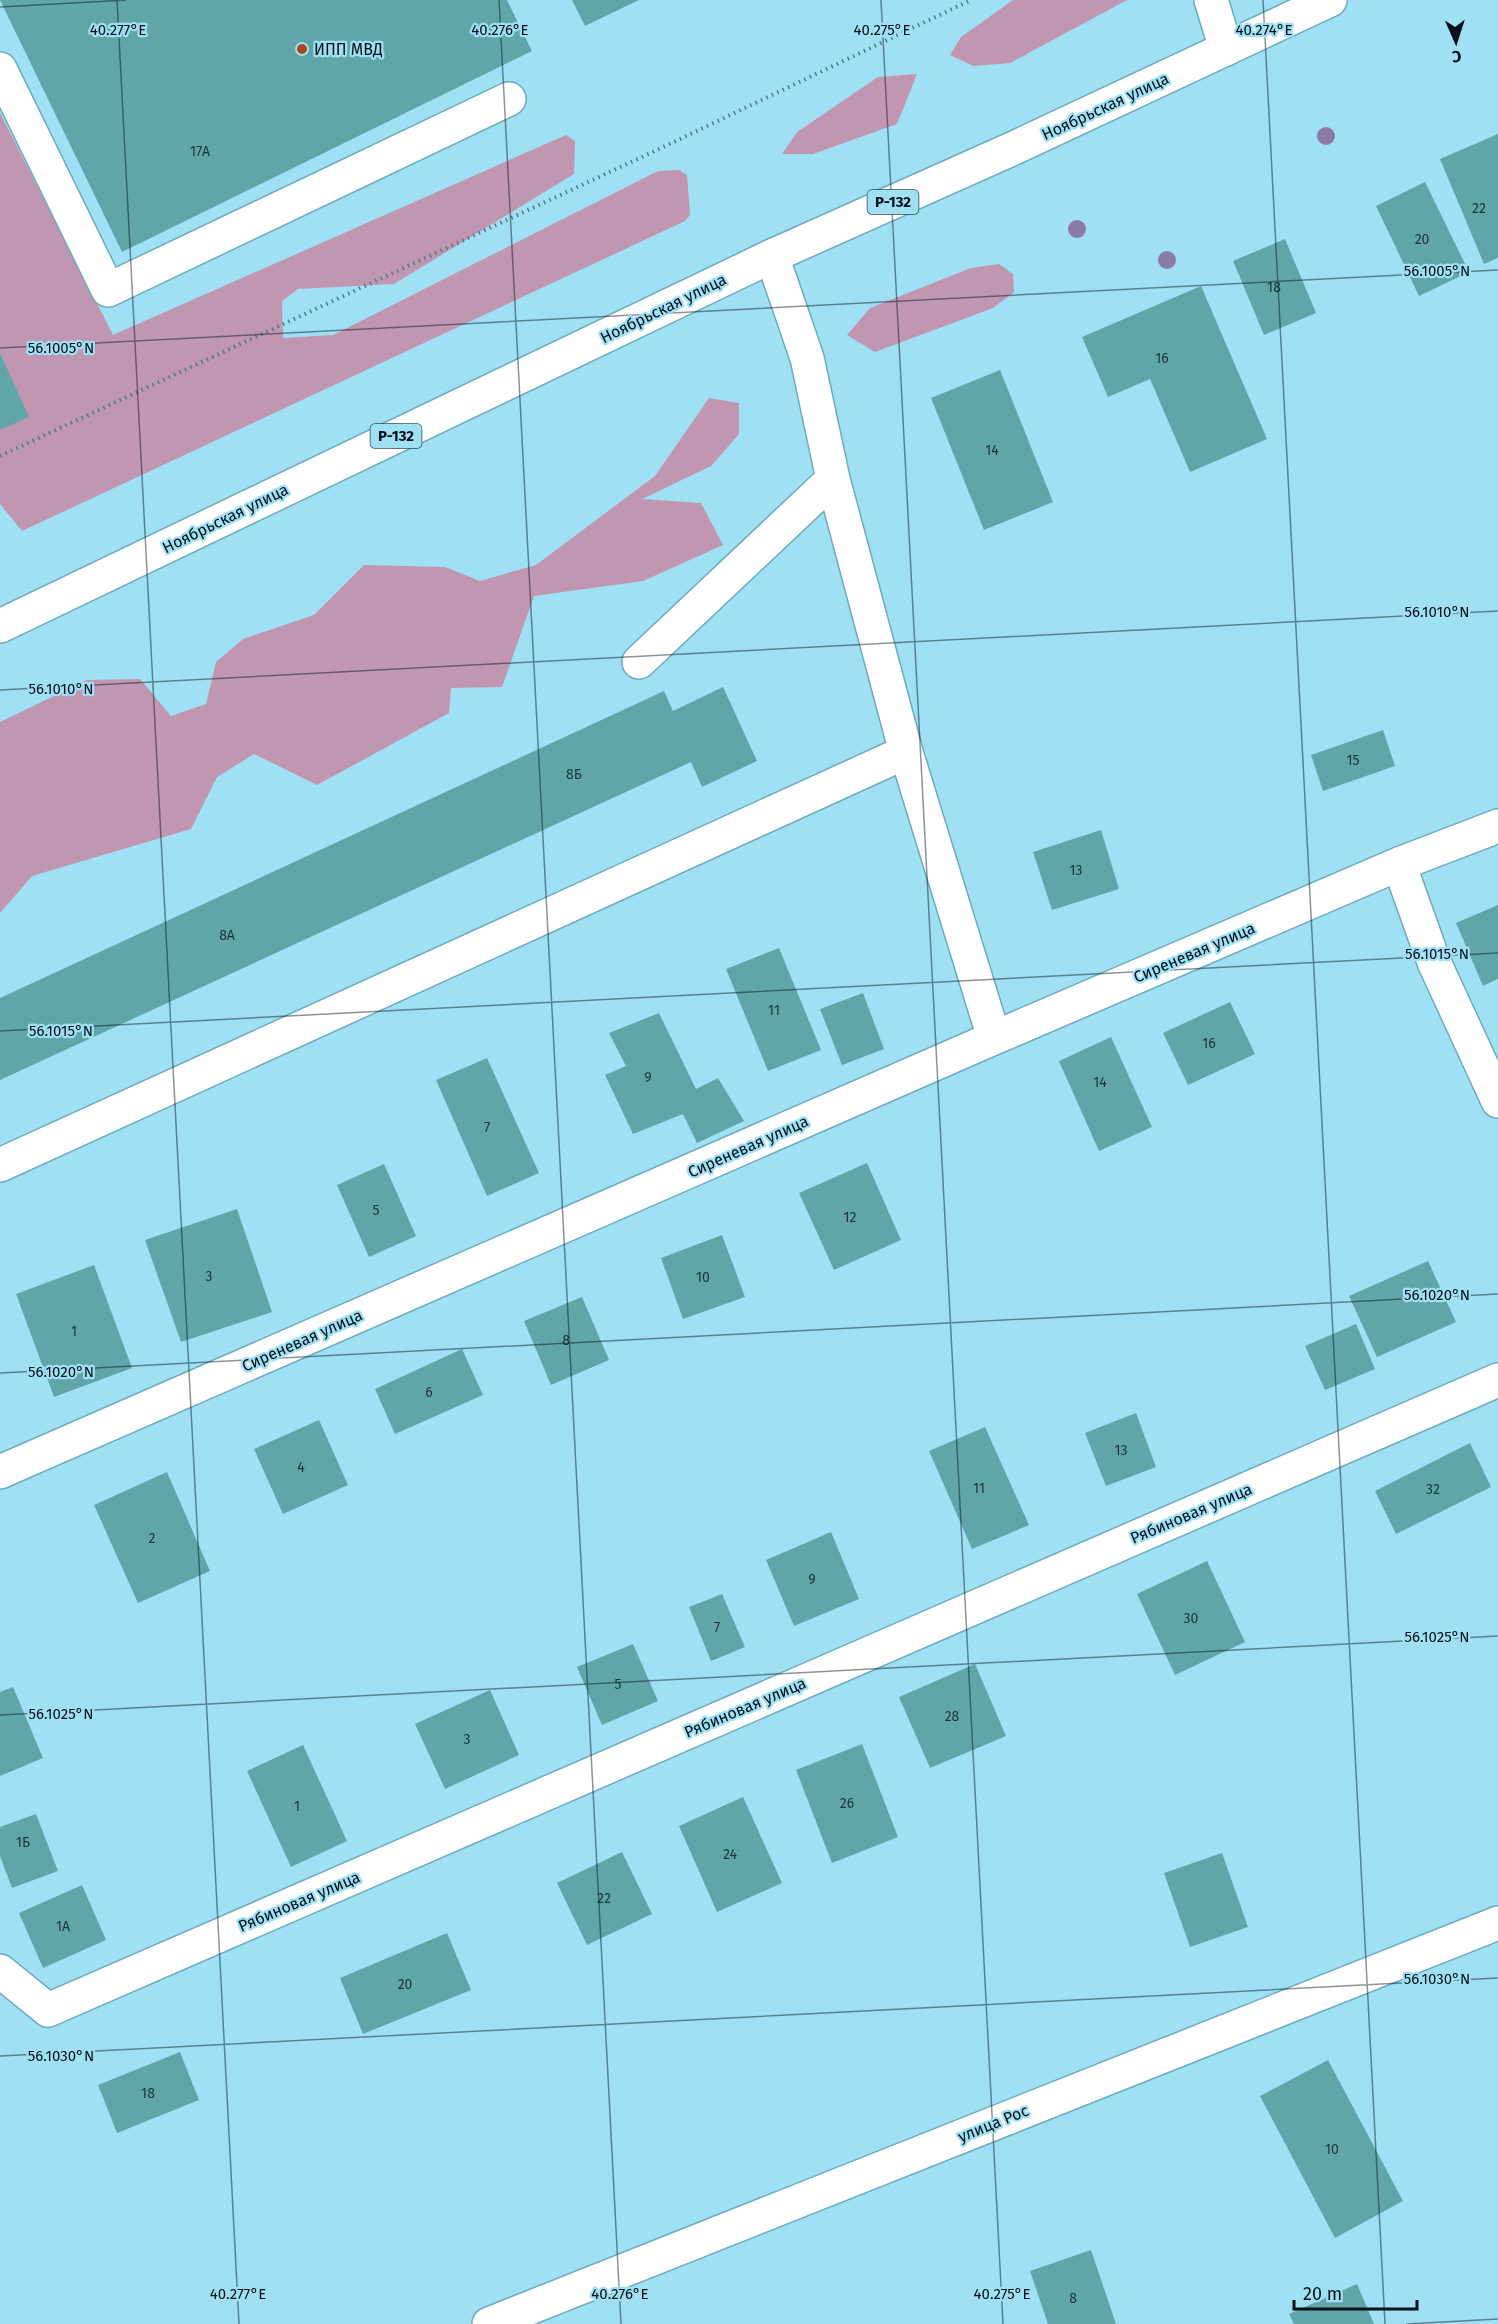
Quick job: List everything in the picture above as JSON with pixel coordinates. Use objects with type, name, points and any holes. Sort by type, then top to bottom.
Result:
[{"type":"main road","points":[[1211,0],[1226,49]]},
{"type":"main road","name":"Ноябрьская улица","points":[[0,626],[772,256],[1014,148],[1330,0]]},
{"type":"main road","points":[[0,69],[108,290],[509,99]]},
{"type":"main road","points":[[772,256],[807,358],[833,479],[906,752],[994,1038]]},
{"type":"main road","points":[[639,662],[833,479]]},
{"type":"main road","points":[[0,1165],[906,752]]},
{"type":"main road","name":"Сиреневая улица","points":[[0,1472],[994,1038],[1399,864],[1498,826]]},
{"type":"main road","points":[[1399,864],[1434,962],[1498,1101]]},
{"type":"main road","name":"Рябиновая улица","points":[[0,1971],[48,2010],[1498,1380]]},
{"type":"main road","name":"улица Рос","points":[[489,2324],[1498,1923]]},
{"type":"path","points":[[0,456],[657,150],[971,0]]},
{"type":"shaded area","points":[[1013,0],[1127,0],[1010,63],[973,66],[950,55],[961,37]]},
{"type":"shaded area","points":[[917,74],[897,124],[813,154],[782,154],[797,132],[878,77]]},
{"type":"shaded area","points":[[0,113],[113,335],[566,135],[575,141],[574,174],[394,284],[298,289],[282,301],[283,338],[333,335],[658,171],[679,170],[687,175],[690,215],[685,221],[22,531],[0,504]]},
{"type":"shaded area","points":[[999,264],[1013,274],[1014,292],[993,308],[875,352],[847,335],[870,308],[971,268]]},
{"type":"shaded area","points":[[709,398],[739,403],[739,434],[711,466],[642,499],[701,503],[723,545],[643,581],[534,596],[502,687],[451,688],[449,713],[317,785],[254,754],[217,777],[191,829],[32,876],[0,913],[0,722],[87,680],[140,679],[171,716],[206,704],[216,662],[243,639],[314,615],[364,565],[445,567],[480,581],[536,565],[655,476]]},
{"type":"building","points":[[0,0],[507,0],[532,51],[122,252]]},
{"type":"building","points":[[572,0],[639,0],[585,26]]},
{"type":"building","points":[[1498,134],[1498,258],[1484,264],[1440,159]]},
{"type":"building","points":[[1425,182],[1469,272],[1419,296],[1376,206]]},
{"type":"building","points":[[1285,239],[1316,313],[1264,335],[1233,261]]},
{"type":"building","points":[[1201,286],[1267,439],[1190,472],[1150,379],[1108,397],[1082,337]]},
{"type":"building","points":[[0,353],[29,417],[0,430]]},
{"type":"building","points":[[1000,370],[1053,502],[984,530],[931,398]]},
{"type":"building","points":[[723,687],[757,761],[702,787],[691,762],[0,1080],[0,998],[664,691],[673,711]]},
{"type":"building","points":[[1383,730],[1395,766],[1323,791],[1311,755]]},
{"type":"building","points":[[1101,830],[1119,889],[1052,910],[1033,852]]},
{"type":"building","points":[[1498,905],[1498,979],[1483,986],[1456,923]]},
{"type":"building","points":[[779,948],[821,1050],[768,1071],[726,969]]},
{"type":"building","points":[[863,993],[884,1049],[842,1065],[820,1009]]},
{"type":"building","points":[[1230,1002],[1255,1054],[1188,1085],[1163,1033]]},
{"type":"building","points":[[659,1013],[696,1089],[718,1078],[744,1121],[697,1143],[683,1114],[633,1134],[605,1075],[626,1066],[609,1033]]},
{"type":"building","points":[[1111,1037],[1152,1127],[1099,1151],[1059,1061]]},
{"type":"building","points":[[487,1058],[539,1173],[487,1196],[436,1080]]},
{"type":"building","points":[[867,1163],[901,1240],[834,1270],[799,1193]]},
{"type":"building","points":[[384,1164],[416,1236],[369,1257],[337,1185]]},
{"type":"building","points":[[237,1209],[272,1312],[181,1342],[145,1240]]},
{"type":"building","points":[[722,1235],[745,1297],[683,1319],[661,1258]]},
{"type":"building","points":[[1428,1261],[1456,1322],[1377,1357],[1349,1296]]},
{"type":"building","points":[[94,1265],[132,1368],[54,1397],[16,1294]]},
{"type":"building","points":[[582,1297],[609,1360],[551,1385],[524,1321]]},
{"type":"building","points":[[1356,1324],[1375,1369],[1325,1390],[1305,1346]]},
{"type":"building","points":[[462,1349],[483,1395],[395,1434],[375,1389]]},
{"type":"building","points":[[1136,1413],[1156,1467],[1106,1486],[1085,1433]]},
{"type":"building","points":[[319,1420],[348,1485],[283,1514],[254,1449]]},
{"type":"building","points":[[985,1427],[1029,1525],[972,1549],[929,1451]]},
{"type":"building","points":[[1470,1443],[1491,1487],[1396,1534],[1375,1491]]},
{"type":"building","points":[[167,1472],[210,1571],[138,1603],[94,1505]]},
{"type":"building","points":[[831,1532],[859,1599],[794,1626],[766,1560]]},
{"type":"building","points":[[1207,1561],[1245,1642],[1175,1675],[1137,1594]]},
{"type":"building","points":[[722,1594],[745,1647],[711,1661],[689,1607]]},
{"type":"building","points":[[633,1644],[658,1701],[602,1725],[577,1667]]},
{"type":"building","points":[[975,1664],[1006,1736],[930,1768],[899,1697]]},
{"type":"building","points":[[13,1687],[43,1758],[0,1776],[0,1692]]},
{"type":"building","points":[[490,1690],[519,1755],[445,1789],[415,1724]]},
{"type":"building","points":[[862,1744],[898,1837],[832,1863],[796,1770]]},
{"type":"building","points":[[303,1745],[347,1841],[291,1867],[247,1771]]},
{"type":"building","points":[[743,1797],[782,1883],[717,1912],[679,1826]]},
{"type":"building","points":[[36,1814],[58,1871],[12,1888],[0,1856],[0,1827]]},
{"type":"building","points":[[622,1852],[652,1914],[587,1945],[557,1883]]},
{"type":"building","points":[[1222,1853],[1248,1927],[1190,1947],[1164,1873]]},
{"type":"building","points":[[82,1885],[106,1940],[43,1968],[19,1913]]},
{"type":"building","points":[[447,1933],[471,1990],[363,2034],[340,1978]]},
{"type":"building","points":[[180,2052],[199,2100],[117,2133],[98,2085]]},
{"type":"building","points":[[1328,2060],[1403,2201],[1335,2238],[1260,2096]]},
{"type":"building","points":[[1091,2250],[1116,2324],[1048,2324],[1030,2271]]},
{"type":"building","points":[[1357,2284],[1374,2324],[1294,2324],[1289,2314]]},
{"type":"place","name":"ИПП МВД","points":[[302,49]]}]
